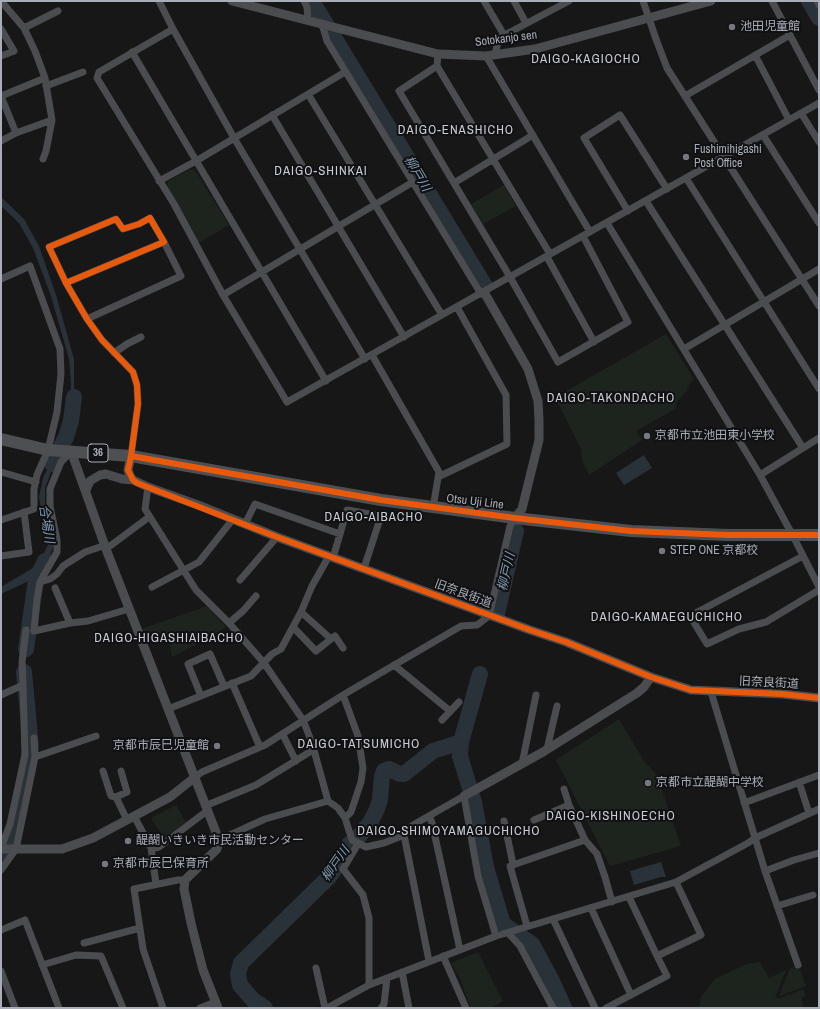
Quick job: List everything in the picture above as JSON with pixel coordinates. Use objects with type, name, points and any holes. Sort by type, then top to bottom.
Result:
[{"type":"main road","name":"Otsu Uji Line","points":[[1,440],[59,450],[132,456],[381,500],[515,518],[630,531],[728,535],[819,535]]},
{"type":"street","points":[[1,1],[24,28],[35,51],[46,82],[52,120],[43,159]]},
{"type":"street","points":[[159,1],[234,138],[439,472],[433,508]]},
{"type":"street","name":"Sotokanjo sen","points":[[232,1],[438,54],[491,55],[535,48],[711,1]]},
{"type":"street","points":[[304,1],[307,7],[308,20]]},
{"type":"street","points":[[484,1],[504,35]]},
{"type":"street","points":[[514,1],[526,24]]},
{"type":"street","points":[[569,1],[499,38],[491,55],[533,135],[590,232]]},
{"type":"street","points":[[643,1],[667,68],[819,306]]},
{"type":"street","points":[[772,1],[819,90]]},
{"type":"street","points":[[817,1],[819,5]]},
{"type":"street","points":[[24,28],[58,11]]},
{"type":"street","points":[[7,849],[62,850],[93,838],[170,797],[202,772],[260,747],[343,695],[461,626],[476,625],[489,616],[510,526],[522,509],[538,440],[538,401],[528,369],[345,72],[327,41],[322,24]]},
{"type":"street","points":[[1,29],[14,51],[1,56]]},
{"type":"street","points":[[173,29],[99,72],[97,78],[174,204],[222,295],[287,402],[819,103]]},
{"type":"street","points":[[685,96],[790,35]]},
{"type":"street","points":[[132,52],[326,381]]},
{"type":"street","points":[[438,54],[437,66],[493,159],[548,256],[594,342]]},
{"type":"street","points":[[755,54],[789,120]]},
{"type":"street","points":[[437,66],[399,91],[510,277],[558,362],[628,322],[583,236]]},
{"type":"street","points":[[16,133],[1,96],[83,72]]},
{"type":"street","points":[[159,181],[196,162],[345,72]]},
{"type":"street","points":[[308,94],[442,315]]},
{"type":"street","points":[[801,114],[819,142]]},
{"type":"street","points":[[272,115],[404,337]]},
{"type":"street","points":[[628,211],[584,138],[620,115],[667,189]]},
{"type":"street","points":[[1,141],[16,133],[52,120]]},
{"type":"street","points":[[454,183],[533,135]]},
{"type":"street","points":[[762,135],[819,223]]},
{"type":"street","points":[[686,178],[819,388]]},
{"type":"street","points":[[222,295],[413,182]]},
{"type":"street","points":[[646,201],[724,326],[803,448]]},
{"type":"street","points":[[87,319],[181,276],[150,218],[122,229],[116,219],[49,247],[66,284],[87,319],[102,340],[133,372],[137,386],[138,404],[132,456],[128,470],[133,480]]},
{"type":"street","points":[[607,223],[760,475],[819,587]]},
{"type":"street","points":[[66,284],[164,242]]},
{"type":"street","points":[[1,279],[30,266],[60,349],[61,374],[57,412],[61,462],[50,489],[50,506],[57,540],[57,552],[40,582],[22,662],[25,755],[10,824],[7,849]]},
{"type":"street","points":[[684,349],[819,269]]},
{"type":"street","points":[[438,477],[508,444],[506,395],[458,307]]},
{"type":"street","points":[[114,353],[141,337]]},
{"type":"street","points":[[760,475],[819,438]]},
{"type":"street","points":[[1,520],[34,509],[34,489],[37,475],[59,450]]},
{"type":"street","points":[[59,450],[86,490],[129,609],[219,840],[217,849],[184,880],[134,889],[143,949],[164,1008]]},
{"type":"street","points":[[1,472],[36,482]]},
{"type":"street","name":"旧奈良街道","points":[[86,490],[90,481],[100,474],[133,480],[277,537],[364,568],[489,616],[566,642],[651,676],[691,690],[782,694],[819,698]]},
{"type":"street","points":[[148,487],[144,509],[196,590],[229,623],[264,663],[303,720],[328,801],[338,808],[345,818],[352,840],[366,848],[404,835],[414,825],[547,749],[637,693],[644,687],[651,676]]},
{"type":"street","points":[[245,524],[255,504],[340,534]]},
{"type":"street","points":[[168,709],[251,676],[272,654],[281,649],[301,612],[312,586],[331,557],[347,510],[380,516],[364,568]]},
{"type":"street","points":[[1,556],[29,552],[24,512]]},
{"type":"street","points":[[40,582],[50,579],[57,574],[62,566],[86,552],[106,547],[149,517]]},
{"type":"street","points":[[152,587],[200,562],[233,519]]},
{"type":"street","points":[[240,580],[277,537]]},
{"type":"street","points":[[803,556],[690,616],[707,644],[739,629],[766,622],[819,590]]},
{"type":"street","points":[[55,588],[70,623]]},
{"type":"street","points":[[229,623],[243,611],[256,596]]},
{"type":"street","points":[[29,631],[88,621],[129,609]]},
{"type":"street","points":[[301,612],[331,639]]},
{"type":"street","points":[[293,627],[316,651],[334,636],[343,648]]},
{"type":"street","points":[[201,696],[188,664],[210,654],[224,686]]},
{"type":"street","points":[[394,666],[450,711]]},
{"type":"street","points":[[232,683],[260,747]]},
{"type":"street","points":[[1,695],[23,685]]},
{"type":"street","points":[[711,692],[765,871],[798,965]]},
{"type":"street","points":[[343,695],[358,736],[364,768],[351,812],[345,818]]},
{"type":"street","points":[[522,764],[536,695]]},
{"type":"street","points":[[442,720],[459,702]]},
{"type":"street","points":[[547,749],[557,706]]},
{"type":"street","points":[[282,734],[296,761]]},
{"type":"street","points":[[25,755],[35,756],[96,736]]},
{"type":"street","points":[[1,870],[35,756],[34,738]]},
{"type":"street","points":[[151,848],[159,847],[206,808],[256,785],[313,750]]},
{"type":"street","points":[[103,771],[111,796],[116,797],[151,848],[156,884]]},
{"type":"street","points":[[116,797],[127,792],[121,771]]},
{"type":"street","points":[[744,803],[819,775]]},
{"type":"street","points":[[798,782],[809,813]]},
{"type":"street","points":[[564,790],[585,840],[597,854],[606,877],[612,902]]},
{"type":"street","points":[[469,793],[478,876],[496,936]]},
{"type":"street","points":[[219,840],[264,819],[328,801]]},
{"type":"street","points":[[534,820],[569,805]]},
{"type":"street","points":[[316,968],[326,1008],[369,985],[496,936],[676,882],[755,838],[819,809]]},
{"type":"street","points":[[429,816],[432,823],[460,950]]},
{"type":"street","points":[[504,821],[513,864],[510,866],[526,926]]},
{"type":"street","points":[[404,835],[430,961]]},
{"type":"street","points":[[513,864],[585,840]]},
{"type":"street","points":[[358,844],[343,869],[363,895],[369,918],[369,985]]},
{"type":"street","points":[[765,871],[794,860],[819,853]]},
{"type":"street","points":[[184,880],[184,889],[190,923],[202,970],[217,1005],[200,1008]]},
{"type":"street","points":[[657,956],[701,935],[676,882]]},
{"type":"street","points":[[777,906],[812,895]]},
{"type":"street","points":[[606,1008],[667,976],[629,897]]},
{"type":"street","points":[[591,908],[631,995]]},
{"type":"street","points":[[554,919],[595,1008]]},
{"type":"street","points":[[1,930],[25,920],[58,1008]]},
{"type":"street","points":[[84,943],[140,928]]},
{"type":"street","points":[[508,933],[520,946],[553,1008]]},
{"type":"street","points":[[42,964],[76,955],[101,956],[122,1008]]},
{"type":"street","points":[[443,956],[466,1008]]},
{"type":"street","points":[[1,971],[15,1008]]},
{"type":"street","points":[[402,972],[409,1008]]},
{"type":"street","points":[[381,1008],[384,1004],[387,978]]},
{"type":"shaded area","points":[[191,169],[195,170],[229,225],[197,244],[167,187],[168,181]]},
{"type":"shaded area","points":[[504,185],[516,206],[483,224],[471,204]]},
{"type":"shaded area","points":[[666,334],[694,379],[690,383],[687,391],[678,400],[675,409],[636,431],[642,440],[589,475],[582,460],[581,449],[557,401],[559,395]]},
{"type":"shaded area","points":[[207,606],[226,627],[172,657],[168,635],[146,640],[141,629]]},
{"type":"shaded area","points":[[619,719],[644,761],[657,775],[681,846],[610,866],[556,760]]},
{"type":"shaded area","points":[[176,805],[186,822],[164,838],[151,818]]},
{"type":"shaded area","points":[[478,952],[503,1001],[491,1008],[471,1008],[460,979],[451,963]]},
{"type":"shaded area","points":[[760,962],[769,978],[786,970],[775,998],[780,998],[803,989],[806,996],[801,998],[803,1005],[802,1008],[699,1008],[701,997],[715,979],[747,964]]},
{"type":"shaded area","points":[[798,965],[806,986],[779,996],[790,968]]},
{"type":"water","points":[[802,1],[808,1],[819,20],[819,28]]},
{"type":"water","points":[[1,197],[24,219],[39,246],[56,295],[74,359],[74,411],[45,488],[45,506],[54,544],[50,556],[38,579],[33,579],[1,594],[1,587],[38,565],[48,545],[39,497],[43,478],[59,446],[69,411],[71,385],[69,359],[51,296],[33,248],[19,223],[1,206]]},
{"type":"water","points":[[644,455],[652,468],[624,485],[616,473]]},
{"type":"water","points":[[661,862],[666,877],[661,877],[634,885],[630,871]]},
{"type":"waterway","name":"柳戸川","points":[[312,1],[485,286]]},
{"type":"waterway","points":[[809,1],[819,18]]},
{"type":"waterway","name":"合場川","points":[[52,464],[66,437],[71,421],[74,397]]},
{"type":"waterway","name":"柳戸川","points":[[497,614],[516,531]]},
{"type":"waterway","name":"合場川","points":[[26,649],[36,580],[45,561]]},
{"type":"waterway","name":"合場川","points":[[1,860],[4,858],[13,838],[31,747],[24,672]]},
{"type":"waterway","name":"柳戸川","points":[[265,1008],[253,1000],[240,985],[238,974],[241,963],[329,877],[344,855],[349,844],[354,842],[370,823],[380,799],[382,776],[384,771],[389,769],[400,774],[404,774],[433,751],[461,742],[480,674]]},
{"type":"waterway","points":[[461,742],[460,756],[474,802],[486,867],[503,924],[532,944],[552,981],[564,1008]]},
{"type":"cycle path","points":[[66,283],[164,242],[150,218],[139,224],[123,229],[116,219],[49,247],[66,283],[87,319],[102,340],[133,372],[137,385],[138,404],[128,470],[133,480],[137,483],[277,537],[566,642],[651,677],[691,690],[782,694],[819,698]]},
{"type":"cycle path","points":[[131,456],[381,500],[515,518],[631,531],[728,535],[819,535]]},
{"type":"place","name":"池田児童館","points":[[732,27]]},
{"type":"place","name":"Fushimihigashi Post Office","points":[[686,157]]},
{"type":"place","name":"京都市立池田東小学校","points":[[647,436]]},
{"type":"place","name":"STEP ONE 京都校","points":[[662,551]]},
{"type":"place","name":"京都市辰巳児童館","points":[[217,746]]},
{"type":"place","name":"京都市立醍醐中学校","points":[[648,783]]},
{"type":"place","name":"醍醐いきいき市民活動センター","points":[[128,841]]},
{"type":"place","name":"京都市辰巳保育所","points":[[105,864]]},
{"type":"district","name":"DAIGO-KAGIOCHO","points":[[586,60]]},
{"type":"district","name":"DAIGO-ENASHICHO","points":[[456,131]]},
{"type":"district","name":"DAIGO-SHINKAI","points":[[321,172]]},
{"type":"district","name":"DAIGO-TAKONDACHO","points":[[611,399]]},
{"type":"district","name":"DAIGO-AIBACHO","points":[[374,518]]},
{"type":"district","name":"DAIGO-KAMAEGUCHICHO","points":[[667,618]]},
{"type":"district","name":"DAIGO-HIGASHIAIBACHO","points":[[169,639]]},
{"type":"district","name":"DAIGO-TATSUMICHO","points":[[359,745]]},
{"type":"district","name":"DAIGO-KISHINOECHO","points":[[611,817]]},
{"type":"district","name":"DAIGO-SHIMOYAMAGUCHICHO","points":[[449,832]]}]
